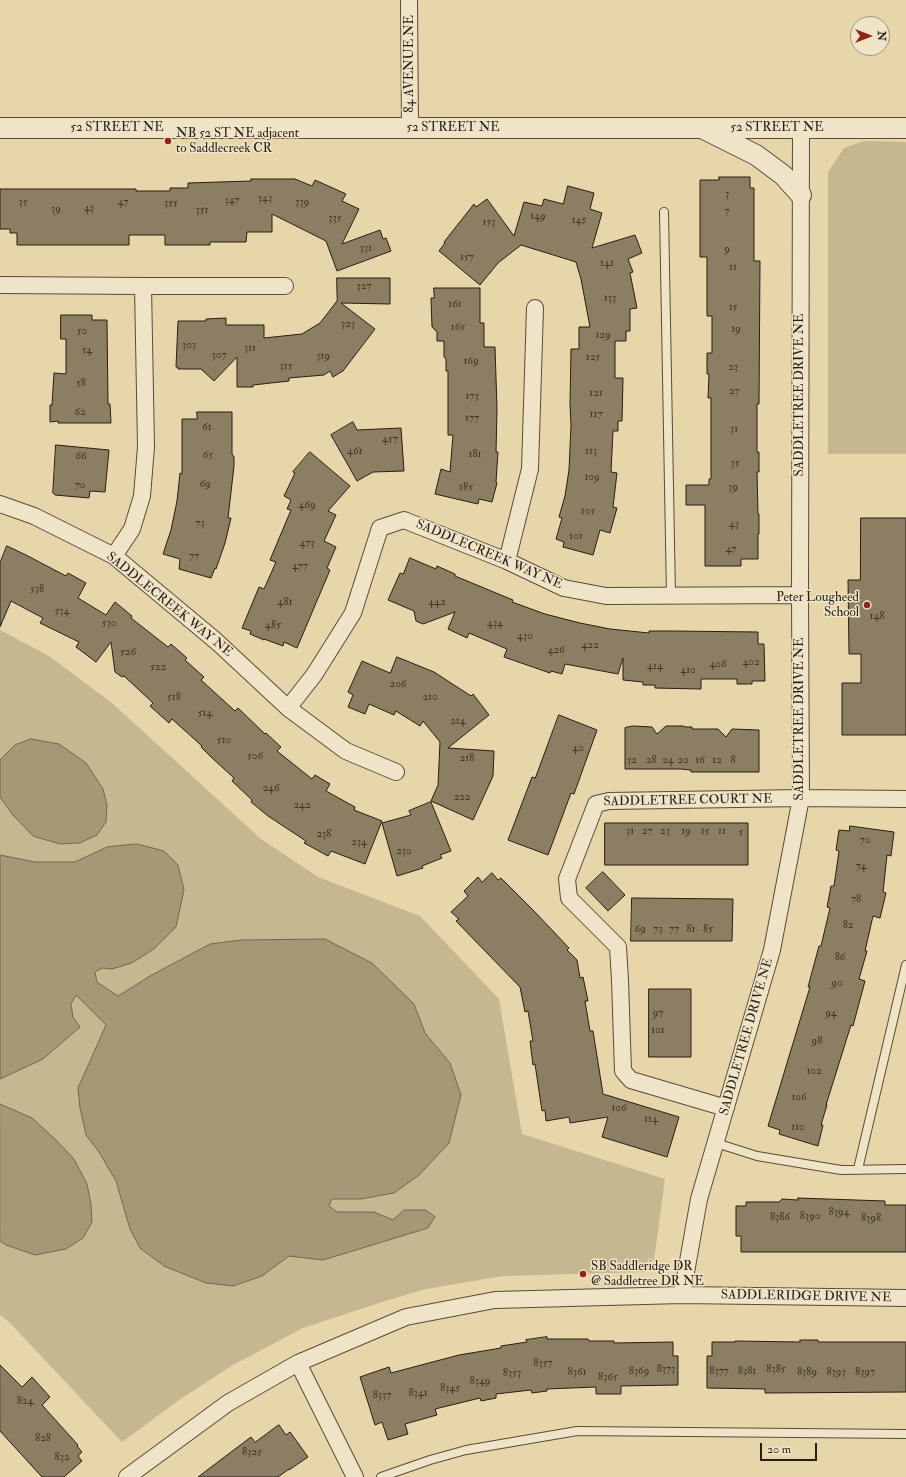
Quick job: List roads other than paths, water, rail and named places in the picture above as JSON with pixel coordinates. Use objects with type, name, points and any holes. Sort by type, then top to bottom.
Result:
[{"type":"street","name":"84 AVENUE NE","points":[[410,0],[410,128]]},
{"type":"street","name":"52 STREET NE","points":[[0,128],[906,128]]},
{"type":"street","points":[[701,128],[756,154],[783,175],[801,195]]},
{"type":"street","name":"SADDLETREE DRIVE NE","points":[[682,1295],[699,1199],[772,950],[801,798],[801,129]]},
{"type":"street","points":[[0,285],[284,286]]},
{"type":"street","points":[[114,556],[132,529],[142,496],[146,447],[143,286]]},
{"type":"street","points":[[507,561],[530,470],[535,308]]},
{"type":"street","name":"SADDLECREEK WAY NE","points":[[0,504],[34,516],[114,556],[216,641],[288,708],[314,675],[353,613],[380,528],[404,520],[507,561],[564,588],[606,596],[800,595]]},
{"type":"street","points":[[288,708],[346,750],[396,772]]},
{"type":"street","points":[[801,798],[906,799]]},
{"type":"street","name":"SADDLETREE COURT NE","points":[[726,1108],[631,1080],[623,1071],[618,947],[569,898],[567,879],[596,804],[609,801],[801,798]]},
{"type":"street","name":"SADDLERIDGE DRIVE NE","points":[[127,1477],[228,1403],[298,1363],[406,1317],[495,1300],[682,1295],[906,1298]]},
{"type":"street","points":[[298,1363],[355,1477]]},
{"type":"lane","points":[[664,212],[671,596]]},
{"type":"lane","points":[[858,1170],[906,965]]},
{"type":"lane","points":[[716,1143],[757,1156],[841,1170],[906,1169]]},
{"type":"lane","points":[[381,1477],[430,1460],[466,1450],[577,1431],[906,1434]]},
{"type":"place","name":"NB 52 ST NE adjacent to Saddlecreek CR","points":[[168,141]]},
{"type":"place","name":"Peter Lougheed School","points":[[867,605]]},
{"type":"place","name":"SB Saddleridge DR @ Saddletree DR NE","points":[[583,1274]]}]
